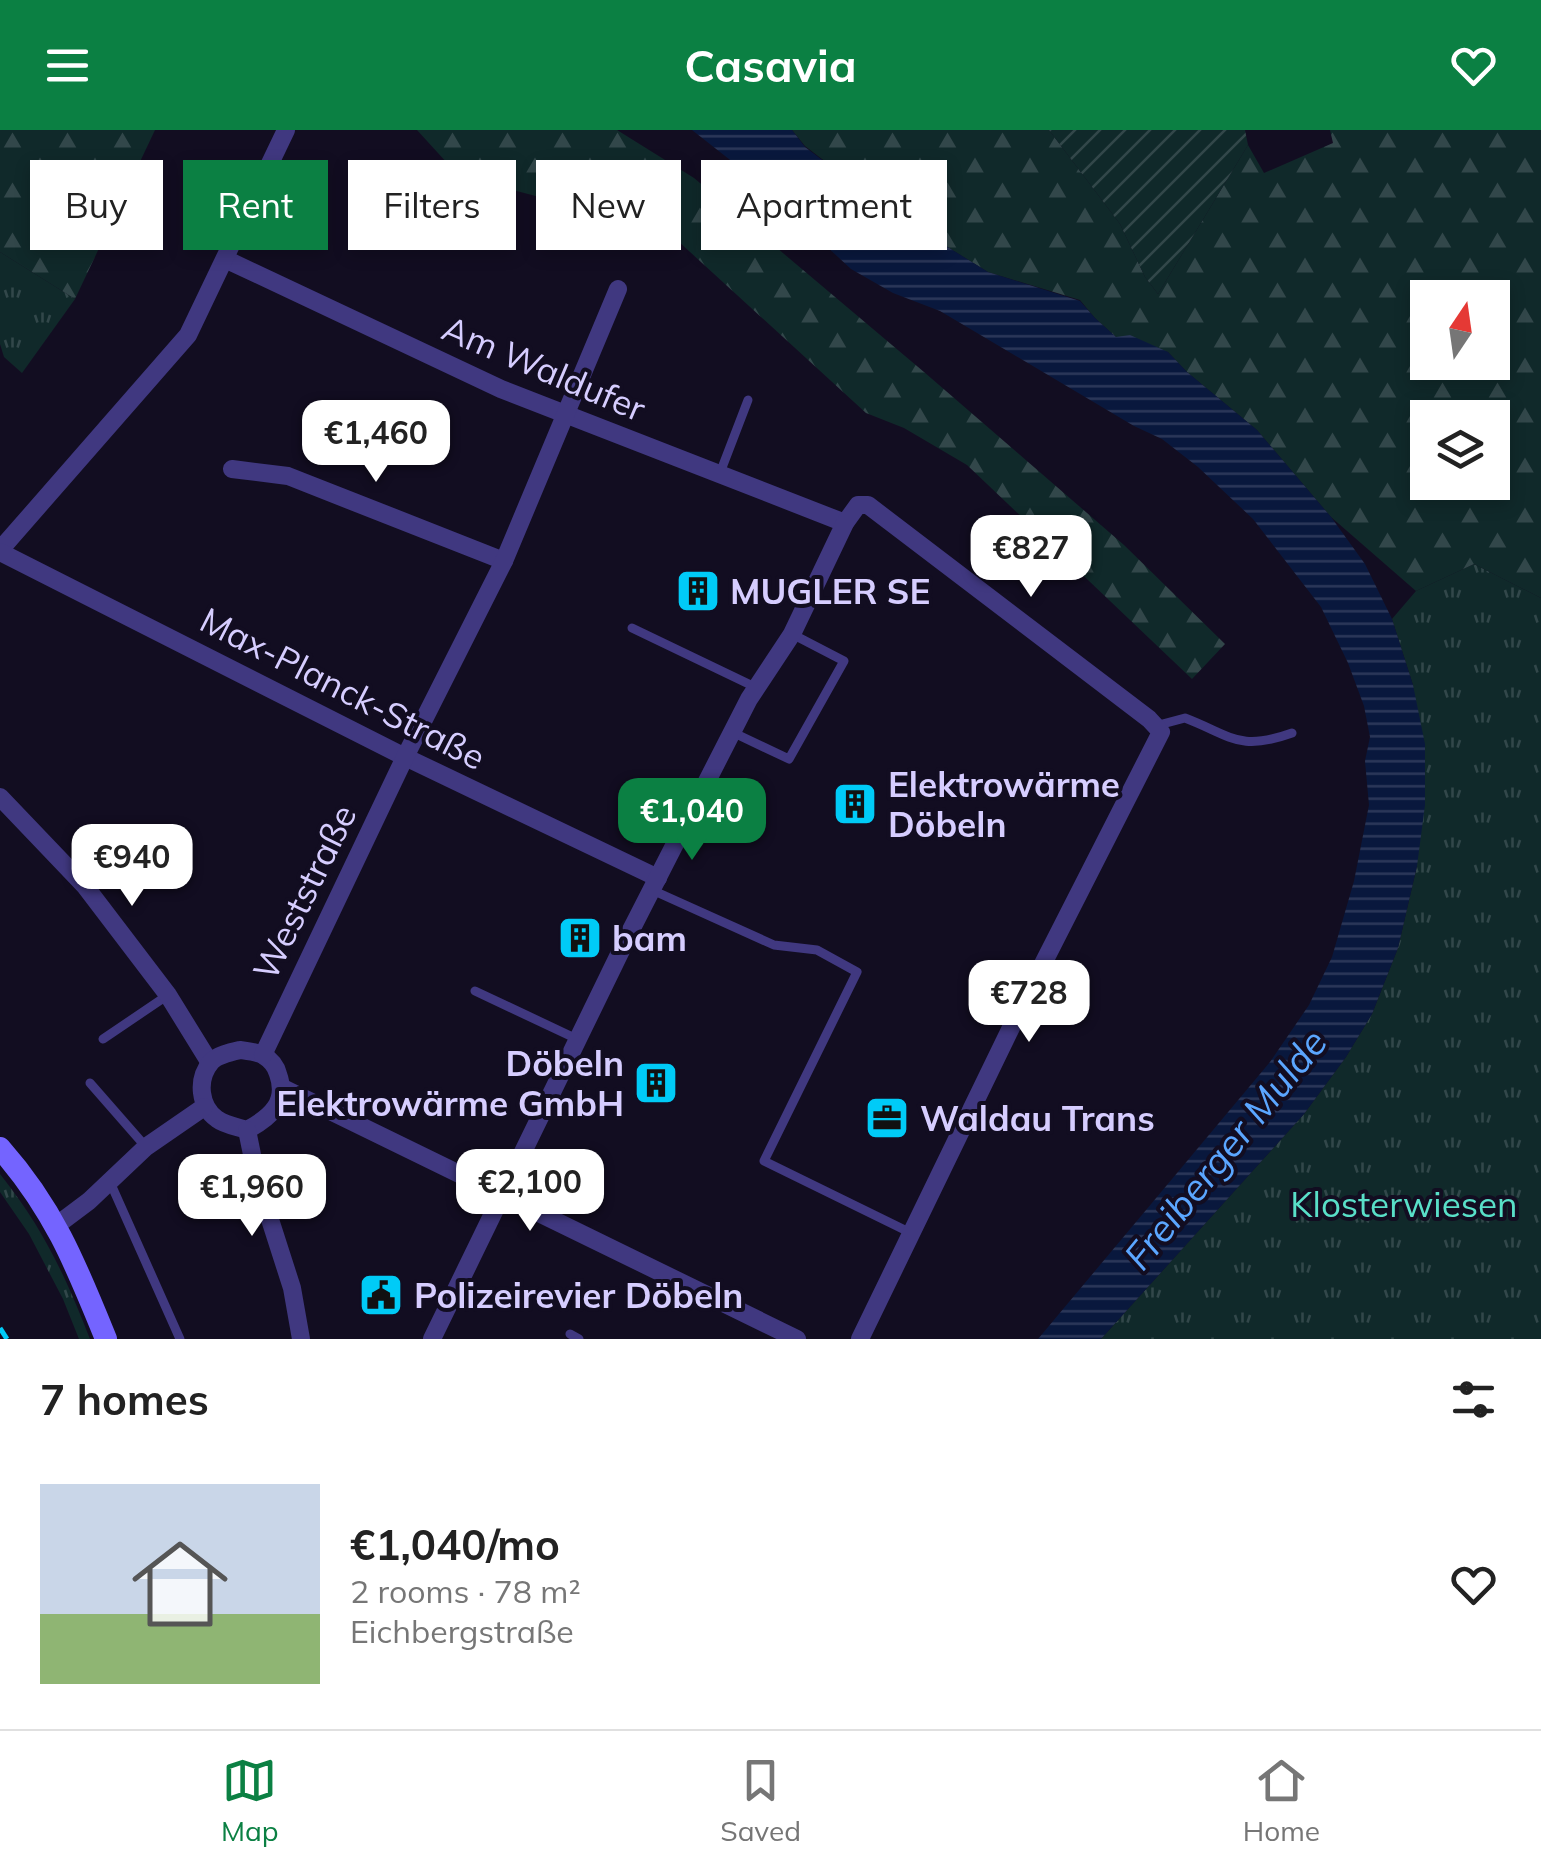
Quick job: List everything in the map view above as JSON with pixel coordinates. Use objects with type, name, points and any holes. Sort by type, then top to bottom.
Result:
[{"type":"main road","points":[[0,1148],[57,1226],[106,1339]]},
{"type":"street","points":[[0,551],[188,335],[286,130]]},
{"type":"street","name":"Am Waldufer","points":[[225,258],[500,389],[845,523]]},
{"type":"street","name":"Weststraße","points":[[262,1055],[504,560],[618,289]]},
{"type":"street","points":[[232,468],[288,476],[504,560]]},
{"type":"street","points":[[432,1339],[754,688],[792,634],[845,523],[858,505],[868,505],[1158,729],[860,1339]]},
{"type":"street","name":"Max-Planck-Straße","points":[[0,551],[655,884]]},
{"type":"street","points":[[0,797],[86,886],[168,995],[210,1063]]},
{"type":"street","points":[[240,1050],[262,1055],[276,1066],[283,1088],[277,1106],[262,1122],[247,1130],[220,1122],[204,1107],[202,1085],[210,1063],[240,1050]]},
{"type":"street","points":[[283,1088],[797,1339]]},
{"type":"street","points":[[57,1226],[146,1147],[204,1107]]},
{"type":"street","points":[[247,1130],[257,1180],[292,1288],[302,1339]]},
{"type":"lane","points":[[719,476],[748,400]]},
{"type":"lane","points":[[632,628],[754,688]]},
{"type":"lane","points":[[732,732],[789,758],[844,661],[792,634]]},
{"type":"lane","points":[[1158,729],[1185,718],[1213,732],[1252,742],[1266,743],[1292,733]]},
{"type":"lane","points":[[655,884],[774,945],[818,950],[856,972],[764,1161],[911,1233]]},
{"type":"lane","points":[[475,991],[578,1040]]},
{"type":"lane","points":[[103,1039],[168,995]]},
{"type":"lane","points":[[90,1083],[146,1147]]},
{"type":"lane","points":[[110,1181],[180,1339]]},
{"type":"green space","points":[[0,130],[155,130],[141,160],[30,160],[30,250],[98,250],[75,299],[0,252]]},
{"type":"green space","points":[[417,130],[617,130],[665,160],[536,160],[536,196],[516,191],[516,160],[444,160]]},
{"type":"green space","points":[[792,130],[1049,130],[1120,224],[1145,277],[1158,294],[1248,145],[1264,173],[1333,143],[1330,130],[1541,130],[1541,598],[1474,564],[1416,591],[1331,517],[1257,430],[1168,352],[1116,337],[1080,300],[988,272],[947,247],[947,160],[823,160]]},
{"type":"green space","points":[[1049,130],[1245,130],[1248,145],[1158,294],[1145,277],[1120,224]]},
{"type":"green space","points":[[681,170],[701,184],[701,250],[779,250],[1124,545],[1225,644],[1192,679],[967,465],[904,428],[866,413],[681,244]]},
{"type":"green space","points":[[0,252],[75,299],[22,373],[4,357],[0,344]]},
{"type":"green space","name":"Klosterwiesen","points":[[1474,564],[1541,598],[1541,1339],[1101,1339],[1304,1114],[1372,1014],[1398,948],[1417,866],[1413,685],[1392,619],[1416,591]]},
{"type":"green space","points":[[0,1174],[52,1253],[90,1339],[79,1339],[29,1234],[0,1192]]},
{"type":"water","points":[[692,130],[792,130],[822,160],[730,160]]},
{"type":"water","name":"Freiberger Mulde","points":[[947,247],[988,272],[1080,301],[1116,337],[1130,335],[1168,352],[1257,430],[1331,517],[1365,564],[1392,619],[1413,685],[1425,744],[1425,805],[1417,866],[1398,948],[1372,1014],[1304,1114],[1101,1339],[1038,1339],[1270,1062],[1309,1005],[1332,957],[1354,881],[1369,805],[1365,761],[1370,737],[1364,706],[1321,607],[1253,519],[1198,467],[1162,439],[940,311],[893,293],[851,269],[830,250],[947,250]]},
{"type":"railway","points":[[0,1328],[7,1339]]},
{"type":"place","name":"MUGLER SE","points":[[698,591]]},
{"type":"place","name":"Elektrowärme Döbeln","points":[[855,804]]},
{"type":"place","name":"bam","points":[[580,938]]},
{"type":"place","name":"Döbeln Elektrowärme GmbH","points":[[656,1083]]},
{"type":"place","name":"Waldau Trans","points":[[887,1118]]},
{"type":"place","name":"Polizeirevier Döbeln","points":[[381,1295]]}]
